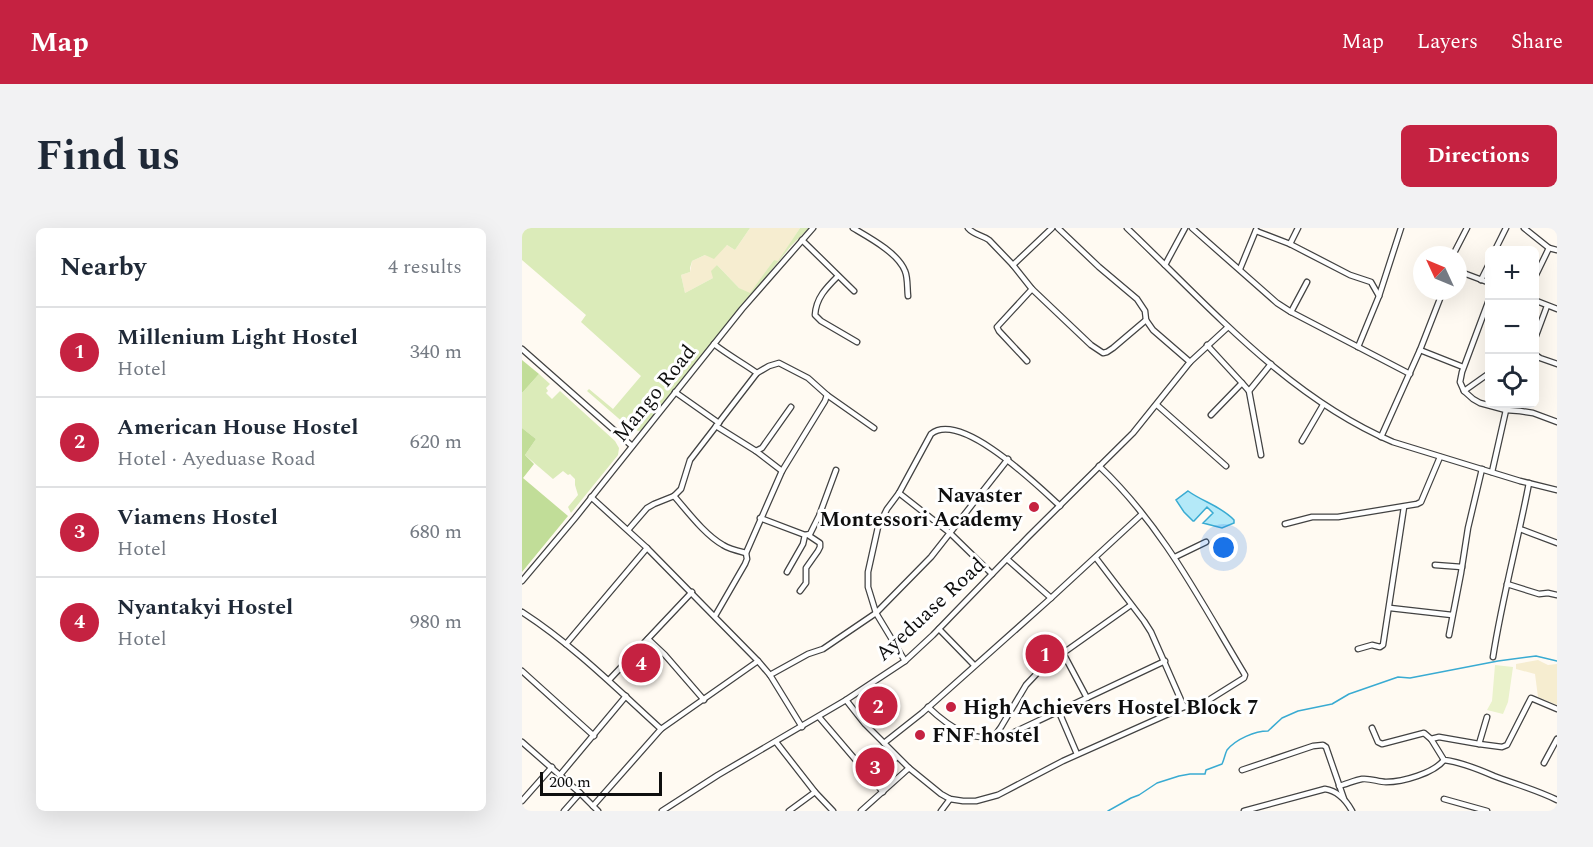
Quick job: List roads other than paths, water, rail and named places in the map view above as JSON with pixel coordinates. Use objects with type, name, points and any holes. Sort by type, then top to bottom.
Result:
[{"type":"street","name":"Mango Road","points":[[522,581],[742,309],[813,228]]},
{"type":"street","points":[[854,228],[886,249],[904,268],[908,296]]},
{"type":"street","points":[[968,228],[973,234],[981,235],[989,240],[1032,289],[1091,345],[1103,353],[1113,348],[1146,320]]},
{"type":"street","points":[[1013,265],[1052,228]]},
{"type":"street","points":[[1058,228],[1137,299],[1145,311],[1146,320],[1163,339],[1190,362]]},
{"type":"street","points":[[1127,228],[1228,327],[1323,405],[1381,437],[1440,457],[1557,490]]},
{"type":"street","points":[[1165,266],[1185,228]]},
{"type":"street","points":[[1192,228],[1264,293],[1291,312],[1410,374]]},
{"type":"street","points":[[1290,244],[1298,228]]},
{"type":"street","points":[[1458,246],[1467,228]]},
{"type":"street","points":[[1497,246],[1506,228]]},
{"type":"street","points":[[1524,228],[1549,248],[1557,250]]},
{"type":"street","points":[[1240,269],[1256,229],[1350,275],[1371,282],[1379,296]]},
{"type":"street","points":[[1358,347],[1379,296],[1399,229]]},
{"type":"street","points":[[802,240],[854,291]]},
{"type":"street","points":[[1539,269],[1549,248]]},
{"type":"street","points":[[1481,280],[1485,272]]},
{"type":"street","points":[[1467,275],[1485,281]]},
{"type":"street","points":[[838,276],[818,300],[815,315],[821,321],[857,342]]},
{"type":"street","points":[[1291,312],[1307,282]]},
{"type":"street","points":[[1028,361],[999,331],[998,327],[999,323],[1032,289]]},
{"type":"street","points":[[1381,437],[1410,374],[1439,300]]},
{"type":"street","points":[[1489,300],[1463,367],[1460,382],[1464,391],[1480,403],[1506,410],[1533,413],[1557,422]]},
{"type":"street","points":[[1539,302],[1557,309]]},
{"type":"street","points":[[1539,328],[1547,306]]},
{"type":"street","name":"Ayeduase Road","points":[[662,811],[718,775],[819,717],[905,661],[1133,433],[1190,362],[1228,327]]},
{"type":"street","points":[[714,344],[757,373]]},
{"type":"street","points":[[1207,345],[1249,391],[1261,455]]},
{"type":"street","points":[[522,349],[632,446]]},
{"type":"street","points":[[1420,350],[1463,367]]},
{"type":"street","points":[[1539,357],[1557,364]]},
{"type":"street","points":[[628,530],[647,508],[674,496],[681,489],[690,460],[757,373],[770,366],[779,363],[808,378],[827,395],[874,428]]},
{"type":"street","points":[[1249,391],[1271,364]]},
{"type":"street","points":[[1464,391],[1485,376]]},
{"type":"street","points":[[1211,416],[1242,383]]},
{"type":"street","points":[[675,392],[782,471]]},
{"type":"street","points":[[715,616],[745,564],[746,553],[782,471],[827,395]]},
{"type":"street","points":[[1156,405],[1226,466]]},
{"type":"street","points":[[1302,441],[1323,405]]},
{"type":"street","points":[[756,451],[762,448],[791,407]]},
{"type":"street","points":[[1492,472],[1506,410]]},
{"type":"street","points":[[905,661],[876,613],[868,587],[870,559],[878,527],[931,434],[937,429],[950,429],[980,441],[1008,459],[1060,506]]},
{"type":"street","points":[[1286,524],[1311,517],[1338,517],[1404,507],[1420,502],[1440,457]]},
{"type":"street","points":[[770,675],[808,654],[823,649],[876,613],[931,557],[1008,459]]},
{"type":"street","points":[[846,700],[897,758],[932,787],[950,799],[976,801],[998,795],[1077,754],[1184,707],[1204,703],[1245,676],[1175,557],[1122,490],[1099,466]]},
{"type":"street","points":[[1449,635],[1469,522],[1482,469]]},
{"type":"street","points":[[787,573],[806,535],[812,532],[836,470]]},
{"type":"street","points":[[1492,657],[1529,483]]},
{"type":"street","points":[[899,493],[950,533],[992,574]]},
{"type":"street","points":[[674,496],[723,546],[746,553]]},
{"type":"street","points":[[591,497],[692,592],[758,661],[770,675],[802,727]]},
{"type":"street","points":[[1358,649],[1372,645],[1382,646],[1390,608],[1404,507]]},
{"type":"street","points":[[884,744],[1096,558],[1142,514]]},
{"type":"street","points":[[760,518],[806,535],[820,543],[820,547],[806,568],[806,583],[800,591]]},
{"type":"street","points":[[1520,529],[1557,543]]},
{"type":"street","points":[[1175,557],[1206,542]]},
{"type":"street","points":[[566,644],[647,548]]},
{"type":"street","points":[[1096,558],[1151,632],[1184,707]]},
{"type":"street","points":[[1007,559],[1051,598]]},
{"type":"street","points":[[1435,566],[1461,567]]},
{"type":"street","points":[[1507,584],[1539,594],[1557,595]]},
{"type":"street","points":[[609,680],[692,592]]},
{"type":"street","points":[[992,739],[1029,681],[1045,665],[1131,605]]},
{"type":"street","points":[[1390,608],[1452,615]]},
{"type":"street","points":[[522,612],[566,644],[609,680],[661,729]]},
{"type":"street","points":[[939,629],[974,665]]},
{"type":"street","points":[[648,639],[704,700]]},
{"type":"street","points":[[1063,653],[1087,699]]},
{"type":"street","points":[[593,806],[661,729],[758,661]]},
{"type":"street","points":[[928,707],[947,724],[967,734],[992,739],[1006,736],[1165,661]]},
{"type":"street","points":[[522,671],[594,736]]},
{"type":"street","points":[[560,775],[626,696]]},
{"type":"street","points":[[1431,739],[1438,737],[1502,747],[1507,745],[1531,698],[1557,709]]},
{"type":"street","points":[[1059,712],[1077,754]]},
{"type":"street","points":[[819,717],[883,792]]},
{"type":"street","points":[[1479,744],[1487,717]]},
{"type":"street","points":[[1372,728],[1380,744],[1423,733],[1431,739],[1444,760]]},
{"type":"street","points":[[1544,763],[1557,739]]},
{"type":"street","points":[[522,742],[598,811]]},
{"type":"street","points":[[776,742],[833,811]]},
{"type":"street","points":[[1242,770],[1305,748],[1323,745],[1326,747],[1344,799],[1352,811]]},
{"type":"street","points":[[879,765],[882,763],[887,767],[897,758]]},
{"type":"street","points":[[1339,786],[1363,779],[1386,782],[1408,779],[1421,775],[1444,760]]},
{"type":"street","points":[[1444,760],[1473,767],[1557,800]]},
{"type":"street","points":[[522,801],[552,767]]},
{"type":"street","points":[[861,811],[909,768]]},
{"type":"street","points":[[1244,811],[1325,789],[1335,792],[1344,799]]},
{"type":"street","points":[[789,811],[815,792]]},
{"type":"street","points":[[564,811],[580,793]]},
{"type":"street","points":[[941,811],[950,799]]},
{"type":"street","points":[[1444,799],[1487,811]]},
{"type":"water","points":[[1188,491],[1223,511],[1234,520],[1234,523],[1222,528],[1203,523],[1213,513],[1207,507],[1193,521],[1176,500]]},
{"type":"waterway","points":[[1108,811],[1157,783],[1179,776],[1205,774],[1206,770],[1222,764],[1227,750],[1235,742],[1252,734],[1268,731],[1282,718],[1298,711],[1332,704],[1349,694],[1398,677],[1410,678],[1536,656],[1557,661]]},
{"type":"place","name":"Navaster Montessori Academy","points":[[1034,507]]},
{"type":"place","name":"Millenium Light Hostel","points":[[1045,654]]},
{"type":"place","name":"Nyantakyi Hostel","points":[[641,663]]},
{"type":"place","name":"American House Hostel","points":[[878,706]]},
{"type":"place","name":"High Achievers Hostel Block 7","points":[[951,707]]},
{"type":"place","name":"FNF hostel","points":[[920,735]]},
{"type":"place","name":"Viamens Hostel","points":[[875,767]]}]
